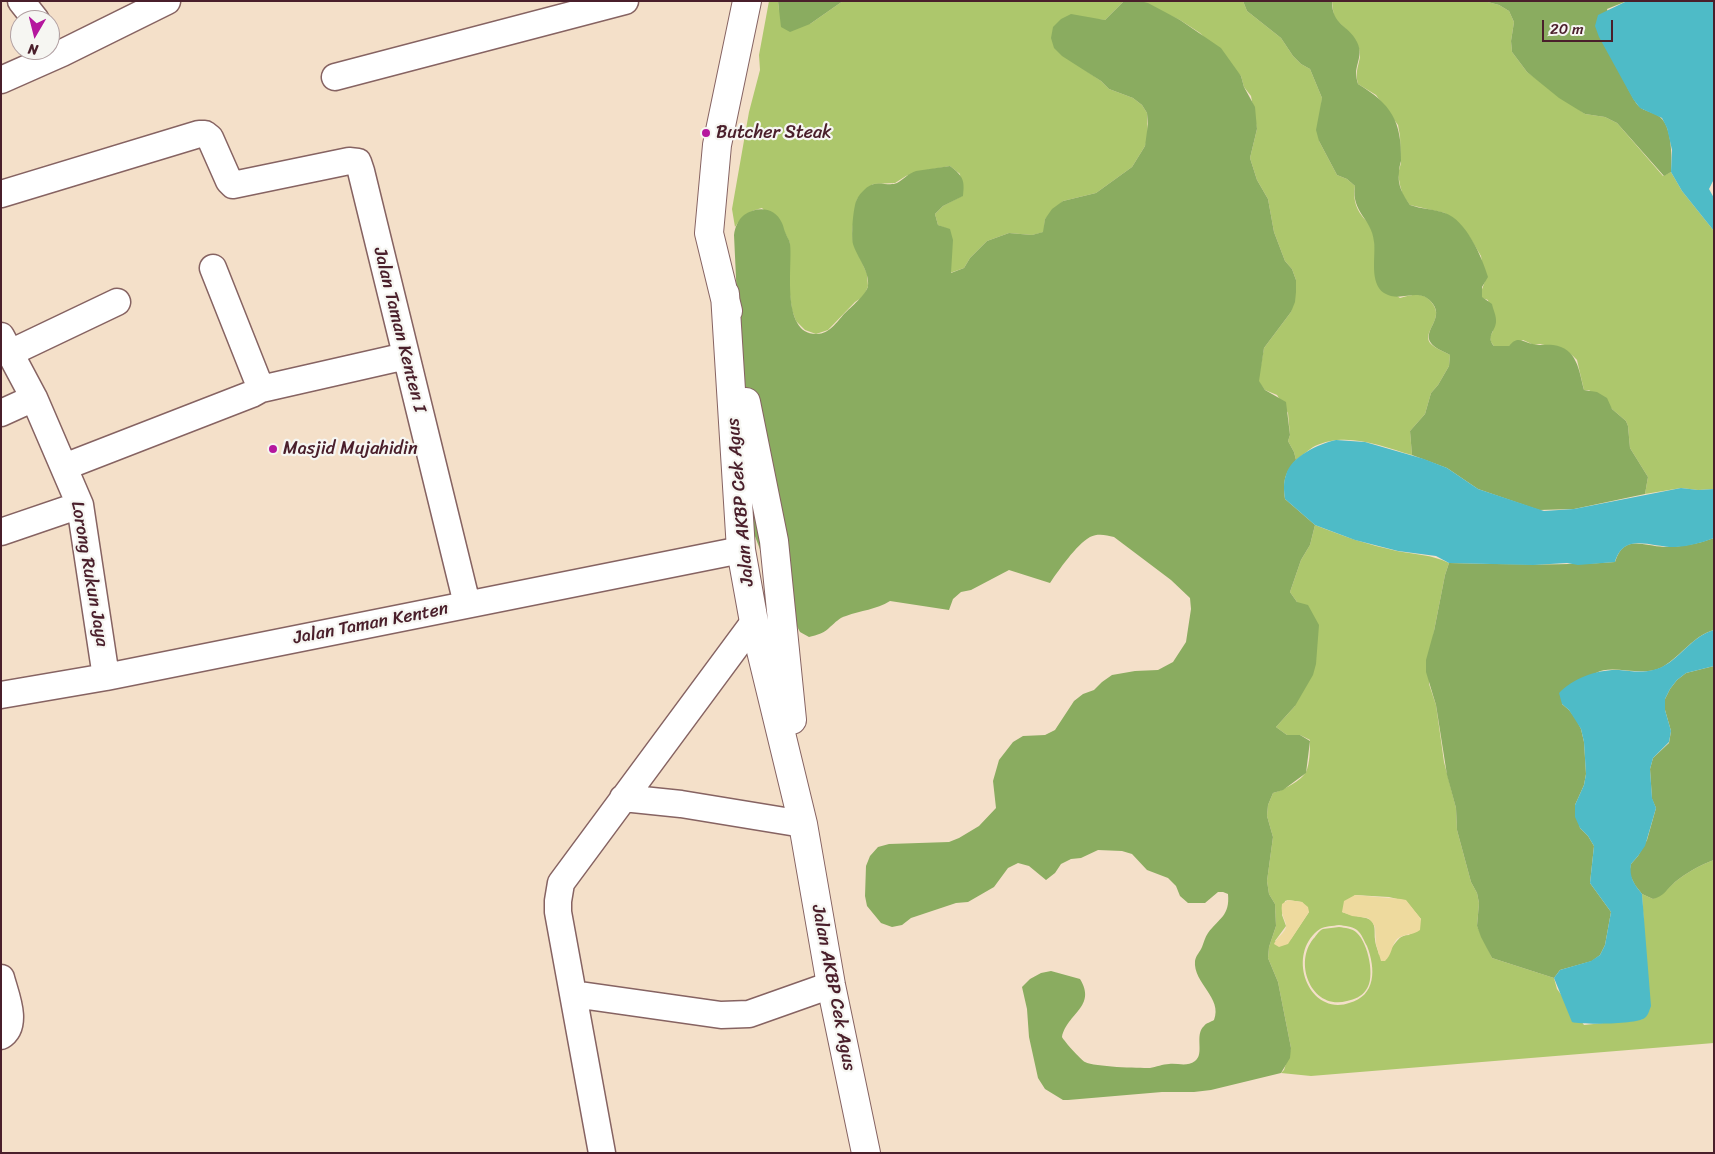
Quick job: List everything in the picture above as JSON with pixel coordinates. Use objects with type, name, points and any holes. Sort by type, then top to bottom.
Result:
[{"type":"main road","name":"Jalan AKBP Cek Agus","points":[[747,1],[717,145],[709,233],[725,294],[774,542],[803,824]]},
{"type":"main road","name":"Jalan AKBP Cek Agus","points":[[725,294],[741,550],[754,622],[803,824],[831,985],[866,1153]]},
{"type":"street","points":[[60,43],[167,1]]},
{"type":"street","points":[[335,77],[625,1]]},
{"type":"street","points":[[1,80],[32,60]]},
{"type":"street","name":"Jalan Taman Kenten I","points":[[1,194],[198,134],[205,134],[210,138],[229,181],[233,185],[349,161],[358,162],[467,604]]},
{"type":"street","points":[[214,268],[261,388]]},
{"type":"street","points":[[6,345],[117,302]]},
{"type":"street","name":"Lorong Rukun Jaya","points":[[6,345],[34,398],[80,505],[106,677]]},
{"type":"street","points":[[64,467],[252,394],[261,388],[406,356]]},
{"type":"street","points":[[1,413],[34,398]]},
{"type":"street","points":[[1,532],[80,505]]},
{"type":"street","name":"Jalan Taman Kenten","points":[[1,695],[106,677],[741,550]]},
{"type":"street","points":[[602,1153],[558,912],[561,883],[754,622]]},
{"type":"street","points":[[623,798],[681,804],[803,824]]},
{"type":"street","points":[[1,978],[10,1015],[7,1031],[1,1036]]},
{"type":"street","points":[[573,994],[722,1015],[737,1015],[749,1014],[831,985]]},
{"type":"green space","points":[[769,1],[778,1],[779,10],[810,24],[843,1],[1124,1],[1105,20],[1093,19],[1082,68],[1109,89],[1133,98],[1142,105],[1147,113],[1148,136],[1145,146],[1132,167],[1096,193],[1063,201],[1045,219],[1044,232],[1032,235],[1009,233],[987,241],[970,258],[964,268],[950,273],[950,230],[938,225],[935,214],[943,206],[962,196],[960,174],[950,166],[916,172],[895,183],[873,184],[857,199],[852,231],[853,242],[867,274],[868,286],[864,296],[855,302],[828,330],[816,334],[805,330],[796,321],[792,310],[789,287],[790,243],[785,233],[762,208],[747,214],[735,227],[732,209],[749,112],[760,70],[759,55]]},
{"type":"green space","points":[[778,1],[843,1],[810,24],[790,32],[781,27]]},
{"type":"green space","points":[[1124,1],[1148,3],[1180,20],[1221,48],[1241,76],[1244,87],[1255,107],[1257,129],[1250,158],[1257,180],[1268,199],[1274,232],[1285,261],[1292,269],[1296,280],[1295,302],[1291,312],[1264,348],[1259,381],[1265,390],[1286,402],[1290,435],[1288,441],[1296,460],[1285,478],[1285,499],[1315,525],[1310,545],[1301,560],[1290,592],[1297,602],[1308,605],[1319,625],[1316,664],[1313,675],[1295,706],[1276,727],[1287,735],[1300,735],[1310,741],[1306,773],[1283,790],[1273,793],[1268,805],[1267,816],[1273,837],[1267,881],[1269,894],[1275,904],[1276,926],[1269,947],[1268,958],[1278,982],[1291,1048],[1290,1058],[1281,1073],[1211,1090],[1063,1100],[1045,1089],[1038,1078],[1029,1037],[1027,1009],[1022,987],[1030,979],[1041,973],[1051,971],[1080,979],[1085,996],[1083,1003],[1069,1022],[1062,1037],[1085,1062],[1107,1066],[1150,1068],[1167,1064],[1192,1063],[1198,1058],[1201,1030],[1206,1024],[1214,1020],[1216,1012],[1211,997],[1198,976],[1195,961],[1207,935],[1225,912],[1228,894],[1218,892],[1205,903],[1188,903],[1180,896],[1176,886],[1168,878],[1147,870],[1132,854],[1122,851],[1098,850],[1061,864],[1055,873],[1046,880],[1029,866],[1018,863],[1008,868],[994,887],[968,902],[956,903],[911,918],[902,925],[892,927],[881,923],[867,906],[865,896],[866,866],[870,856],[878,847],[889,844],[949,842],[979,826],[996,808],[993,781],[999,760],[1013,742],[1023,736],[1045,735],[1055,730],[1074,701],[1083,694],[1094,690],[1112,675],[1158,670],[1173,662],[1186,642],[1191,609],[1190,598],[1171,580],[1114,537],[1099,535],[1090,537],[1079,546],[1050,583],[1009,570],[971,590],[961,592],[953,599],[949,610],[890,601],[844,617],[818,635],[809,637],[800,632],[769,573],[753,531],[734,235],[738,221],[744,215],[754,210],[770,211],[779,218],[790,243],[790,282],[793,312],[798,323],[805,331],[817,334],[825,332],[832,327],[867,290],[867,275],[853,244],[852,228],[857,199],[864,190],[872,185],[894,184],[916,171],[950,166],[958,173],[964,186],[963,196],[943,206],[935,214],[938,225],[950,229],[953,240],[951,273],[964,268],[970,258],[987,241],[1009,233],[1032,235],[1043,232],[1045,219],[1052,209],[1063,201],[1096,193],[1132,167],[1145,146],[1148,124],[1147,113],[1142,105],[1133,98],[1109,89],[1101,81],[1062,56],[1054,48],[1051,38],[1053,27],[1061,19],[1071,14],[1105,20]]},
{"type":"green space","points":[[1140,1],[1243,1],[1247,11],[1281,38],[1293,56],[1310,69],[1322,98],[1319,141],[1337,175],[1347,179],[1355,186],[1354,198],[1356,205],[1370,225],[1374,238],[1378,284],[1400,298],[1421,295],[1429,299],[1436,314],[1428,338],[1430,343],[1450,355],[1449,366],[1431,393],[1425,414],[1410,431],[1412,455],[1376,444],[1339,440],[1315,446],[1296,460],[1288,441],[1290,435],[1288,413],[1277,395],[1265,390],[1258,381],[1264,348],[1291,312],[1296,280],[1292,269],[1285,261],[1274,232],[1268,199],[1257,180],[1250,158],[1257,129],[1251,96],[1244,87],[1241,76],[1200,33],[1180,20]]},
{"type":"green space","points":[[1243,1],[1332,1],[1338,20],[1353,36],[1359,46],[1360,54],[1356,73],[1358,84],[1379,99],[1397,124],[1401,147],[1399,181],[1405,197],[1410,205],[1445,213],[1453,217],[1466,231],[1482,260],[1488,277],[1482,287],[1482,297],[1492,304],[1496,318],[1496,324],[1491,336],[1494,346],[1509,346],[1515,341],[1520,340],[1535,345],[1553,345],[1567,350],[1576,361],[1584,390],[1597,392],[1607,398],[1612,409],[1626,421],[1630,448],[1648,477],[1645,494],[1574,509],[1539,510],[1478,489],[1447,468],[1412,455],[1410,431],[1425,414],[1431,393],[1449,366],[1450,355],[1435,347],[1429,338],[1435,320],[1436,309],[1428,299],[1422,296],[1397,297],[1384,293],[1379,289],[1374,269],[1374,242],[1370,227],[1356,203],[1355,186],[1347,179],[1337,175],[1319,141],[1316,130],[1322,98],[1310,69],[1293,56],[1281,38],[1247,11]]},
{"type":"green space","points":[[1332,1],[1484,1],[1499,5],[1509,11],[1514,22],[1511,41],[1512,52],[1527,72],[1585,114],[1605,117],[1617,123],[1663,176],[1671,172],[1682,191],[1714,231],[1714,489],[1681,488],[1645,494],[1648,477],[1630,448],[1626,421],[1608,404],[1589,390],[1584,390],[1577,360],[1573,356],[1564,349],[1540,344],[1534,345],[1523,340],[1509,346],[1494,346],[1490,337],[1493,331],[1488,300],[1482,298],[1481,292],[1485,281],[1481,256],[1469,236],[1445,213],[1410,205],[1403,196],[1398,174],[1401,163],[1398,125],[1376,95],[1358,84],[1357,73],[1360,52],[1352,36],[1334,18]]},
{"type":"green space","points":[[1484,1],[1627,1],[1607,9],[1628,89],[1635,102],[1643,109],[1660,117],[1668,130],[1671,172],[1664,176],[1617,123],[1605,117],[1585,114],[1559,98],[1527,72],[1512,52],[1511,41],[1514,22],[1509,11],[1499,5]]},
{"type":"green space","points":[[1315,525],[1366,543],[1397,551],[1429,556],[1449,563],[1434,631],[1429,684],[1436,705],[1444,762],[1456,808],[1457,830],[1471,882],[1477,893],[1479,903],[1477,926],[1492,958],[1554,978],[1557,989],[1584,1025],[1643,1019],[1644,927],[1642,894],[1653,899],[1688,872],[1714,860],[1714,1043],[1311,1076],[1281,1073],[1284,1070],[1291,1048],[1278,982],[1268,958],[1269,947],[1276,926],[1275,904],[1269,894],[1267,881],[1273,837],[1267,816],[1268,805],[1273,793],[1286,788],[1304,775],[1309,761],[1310,740],[1300,735],[1287,735],[1276,727],[1295,706],[1297,602],[1290,592],[1301,560],[1310,545]],"holes":[[[1355,895],[1389,897],[1406,901],[1421,919],[1409,935],[1401,937],[1390,949],[1379,955],[1372,921],[1342,912]],[[1285,901],[1302,902],[1309,912],[1291,939],[1275,941],[1286,926],[1282,915]],[[1339,925],[1357,930],[1370,955],[1372,980],[1369,988],[1358,999],[1347,1004],[1338,1005],[1326,1002],[1316,996],[1304,974],[1303,962],[1310,938],[1320,929]]]},
{"type":"green space","points":[[1714,538],[1714,630],[1694,641],[1670,662],[1656,670],[1603,670],[1596,673],[1562,704],[1576,719],[1584,742],[1586,774],[1584,785],[1575,805],[1580,828],[1594,846],[1590,883],[1611,912],[1605,945],[1600,955],[1592,961],[1560,970],[1554,978],[1492,958],[1477,926],[1479,903],[1477,893],[1471,882],[1457,830],[1456,808],[1447,775],[1436,705],[1426,672],[1426,660],[1449,563],[1553,564],[1615,562],[1623,548],[1629,545],[1677,546]]},
{"type":"green space","points":[[1714,666],[1714,860],[1688,872],[1657,898],[1653,899],[1642,894],[1635,885],[1630,875],[1630,869],[1631,864],[1647,840],[1656,808],[1652,799],[1650,769],[1653,758],[1669,743],[1671,731],[1665,710],[1665,699],[1677,680],[1686,673]]},
{"type":"green space","points":[[1339,927],[1353,930],[1361,938],[1367,952],[1370,977],[1369,985],[1360,996],[1347,1001],[1334,1002],[1324,999],[1315,991],[1309,982],[1305,959],[1308,947],[1320,931]]},
{"type":"sand","points":[[1355,895],[1406,900],[1421,919],[1420,930],[1397,939],[1387,959],[1381,961],[1376,944],[1375,927],[1372,922],[1368,918],[1352,916],[1342,912],[1344,901]]},
{"type":"sand","points":[[1288,900],[1302,902],[1308,907],[1309,912],[1288,944],[1279,947],[1274,944],[1286,927],[1282,904]]},
{"type":"water","points":[[1627,1],[1714,1],[1714,179],[1709,189],[1714,198],[1714,231],[1682,191],[1671,172],[1672,150],[1667,128],[1662,118],[1640,108],[1633,99],[1599,37],[1595,26],[1598,15]]},
{"type":"water","points":[[1336,440],[1365,442],[1424,459],[1447,468],[1478,489],[1544,511],[1574,509],[1681,488],[1714,489],[1714,538],[1676,547],[1640,543],[1632,544],[1619,552],[1615,562],[1578,565],[1567,563],[1533,565],[1449,563],[1436,556],[1398,551],[1355,540],[1315,525],[1285,499],[1285,478],[1294,462],[1306,452]]},
{"type":"water","points":[[1714,630],[1714,666],[1686,673],[1677,680],[1665,699],[1665,710],[1671,731],[1669,742],[1653,758],[1650,769],[1652,798],[1656,808],[1645,846],[1631,864],[1633,880],[1642,894],[1650,1010],[1645,1018],[1638,1021],[1597,1024],[1572,1022],[1554,978],[1560,970],[1591,961],[1600,955],[1605,945],[1611,912],[1590,883],[1594,846],[1580,828],[1575,817],[1575,805],[1584,785],[1586,774],[1584,742],[1581,729],[1569,710],[1562,704],[1559,693],[1571,683],[1594,673],[1611,670],[1645,671],[1661,667],[1669,663],[1697,638]]},
{"type":"place","name":"Butcher Steak","points":[[706,133]]},
{"type":"place","name":"Masjid Mujahidin","points":[[273,449]]}]
